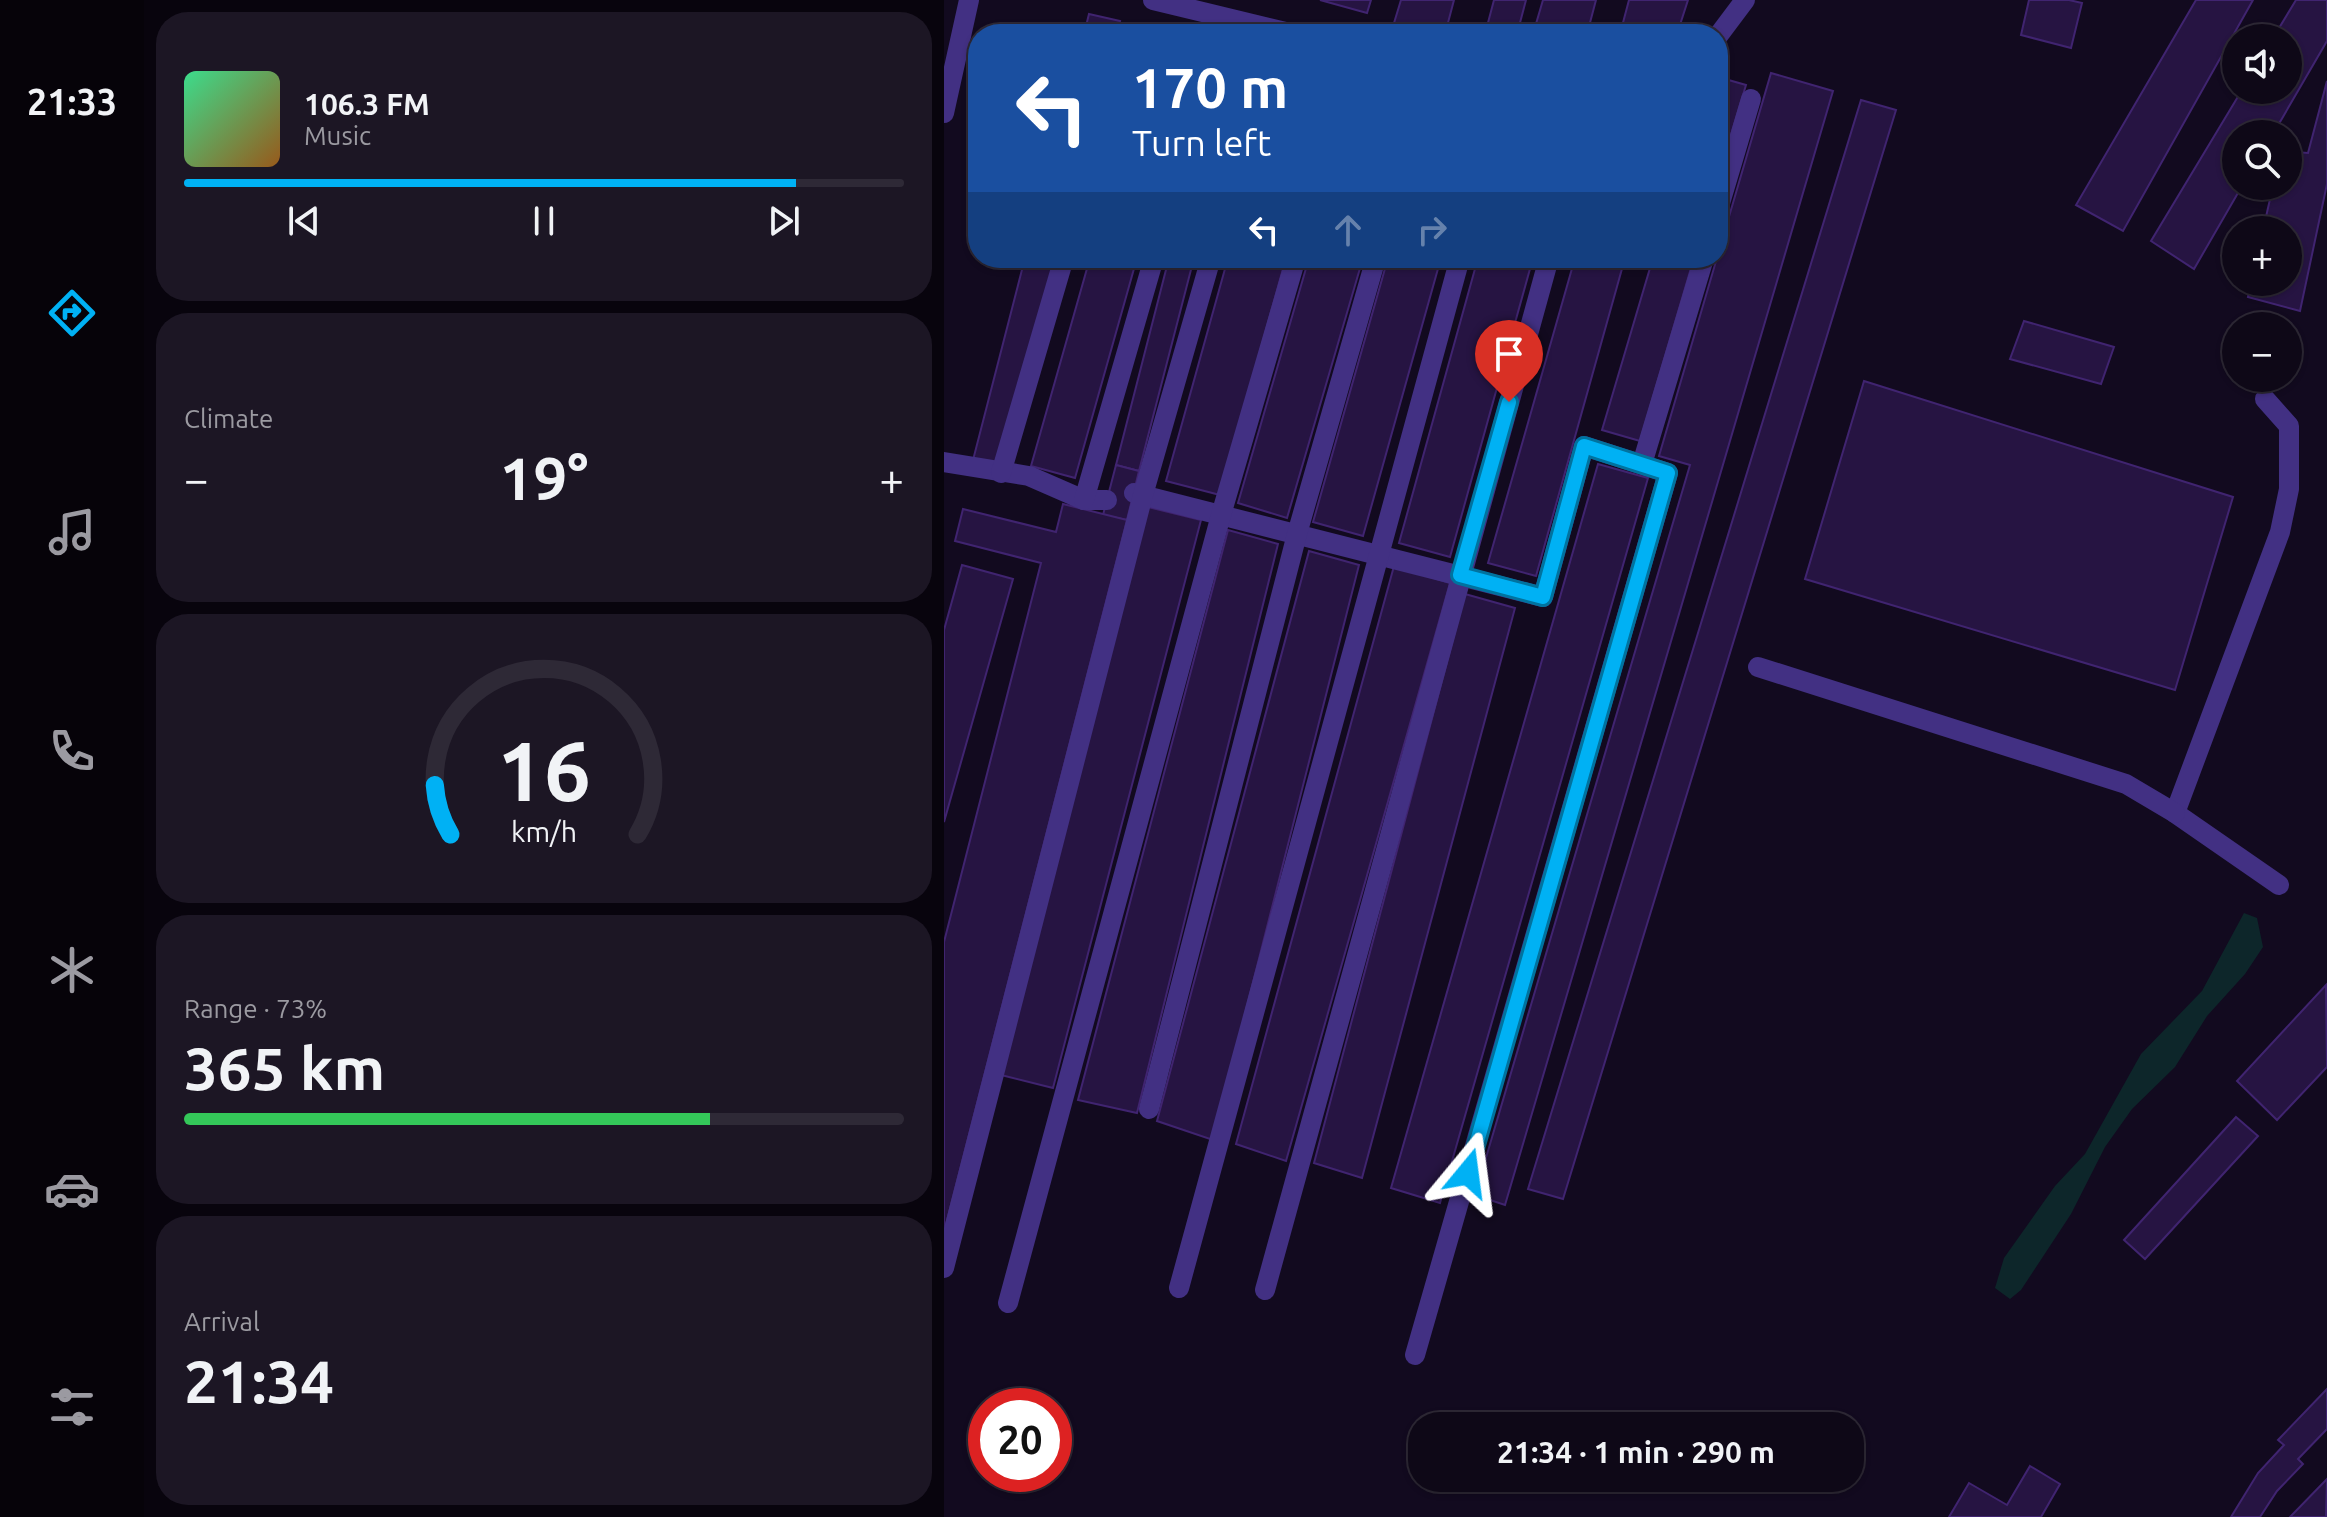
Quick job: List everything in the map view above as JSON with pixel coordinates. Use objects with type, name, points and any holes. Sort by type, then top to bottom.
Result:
[{"type":"street","points":[[944,113],[950,70],[969,0]]},
{"type":"street","points":[[1153,0],[1253,24]]},
{"type":"street","points":[[1727,24],[1745,0]]},
{"type":"street","points":[[1728,176],[1751,99]]},
{"type":"street","points":[[1001,473],[1061,268]]},
{"type":"street","points":[[1084,500],[1151,268]]},
{"type":"street","points":[[944,1268],[1138,494],[1208,268]]},
{"type":"street","points":[[1008,1303],[1221,515],[1293,268]]},
{"type":"street","points":[[1149,1109],[1297,534],[1373,268]]},
{"type":"street","points":[[1179,1288],[1457,268]]},
{"type":"street","points":[[1265,1290],[1546,268]]},
{"type":"street","points":[[1642,464],[1701,268]]},
{"type":"street","points":[[2175,813],[2280,532],[2289,489],[2289,426],[2265,399]]},
{"type":"street","points":[[1138,494],[1543,597],[1584,446],[1668,473],[1415,1355]]},
{"type":"street","points":[[944,462],[1029,476],[1084,500],[1107,500]]},
{"type":"street","points":[[1758,667],[2126,784],[2175,813],[2279,885]]},
{"type":"green space","points":[[2244,913],[2257,918],[2263,947],[2245,974],[2207,1016],[2175,1067],[2132,1109],[2105,1147],[2071,1214],[2021,1290],[2010,1299],[1995,1288],[2004,1258],[2055,1186],[2085,1154],[2141,1054],[2202,991]]},
{"type":"building","points":[[1320,0],[1371,0],[1367,13]]},
{"type":"building","points":[[1401,0],[1454,0],[1448,24],[1394,23]]},
{"type":"building","points":[[1494,0],[1526,0],[1520,24],[1488,24]]},
{"type":"building","points":[[1543,0],[1596,0],[1590,24],[1536,24]]},
{"type":"building","points":[[1629,0],[1688,0],[1680,24],[1623,24]]},
{"type":"building","points":[[2029,0],[2082,3],[2071,48],[2021,35]]},
{"type":"building","points":[[2196,0],[2253,0],[2239,24],[2222,24],[2222,55],[2123,231],[2076,205]]},
{"type":"building","points":[[2296,0],[2327,0],[2327,41],[2302,84],[2302,24],[2281,24]]},
{"type":"building","points":[[1089,14],[1120,21],[1119,24],[1086,24]]},
{"type":"building","points":[[1771,73],[1833,91],[1505,1205],[1475,1195],[1690,465],[1659,456],[1714,268],[1728,268],[1728,220]]},
{"type":"building","points":[[1728,80],[1746,85],[1728,145]]},
{"type":"building","points":[[2327,81],[2327,184],[2300,311],[2248,297],[2302,296],[2302,216],[2266,216],[2270,200],[2302,200],[2302,153],[2308,153]]},
{"type":"building","points":[[1861,100],[1896,110],[1563,1199],[1528,1189]]},
{"type":"building","points":[[2234,104],[2290,104],[2281,120],[2224,120]]},
{"type":"building","points":[[2222,123],[2222,200],[2234,200],[2194,269],[2151,241]]},
{"type":"building","points":[[1022,268],[1055,268],[1003,472],[972,464]]},
{"type":"building","points":[[1087,268],[1134,268],[1075,478],[1031,466]]},
{"type":"building","points":[[1166,268],[1191,268],[1139,471],[1116,465]]},
{"type":"building","points":[[1225,268],[1283,268],[1220,495],[1166,481]]},
{"type":"building","points":[[1306,268],[1360,268],[1287,518],[1238,503]]},
{"type":"building","points":[[1385,268],[1438,268],[1363,536],[1313,522]]},
{"type":"building","points":[[1475,268],[1530,268],[1450,557],[1399,543]]},
{"type":"building","points":[[1572,268],[1622,268],[1536,576],[1488,563]]},
{"type":"building","points":[[1650,268],[1691,268],[1640,441],[1602,430]]},
{"type":"building","points":[[2024,321],[2114,347],[2101,384],[2010,359]]},
{"type":"building","points":[[1864,381],[2233,497],[2175,690],[1805,579]]},
{"type":"building","points":[[1598,464],[1648,478],[1440,1203],[1391,1188]]},
{"type":"building","points":[[1116,465],[1139,471],[1127,520],[1103,515]]},
{"type":"building","points":[[1063,504],[1127,520],[944,1232],[944,942],[1041,563],[955,541],[963,509],[1056,532]]},
{"type":"building","points":[[1148,507],[1201,520],[1053,1088],[1001,1075]]},
{"type":"building","points":[[1228,530],[1278,544],[1137,1113],[1078,1100]]},
{"type":"building","points":[[1309,551],[1359,565],[1213,1140],[1157,1121]]},
{"type":"building","points":[[962,565],[1013,579],[944,822],[944,630]]},
{"type":"building","points":[[1394,566],[1450,583],[1286,1161],[1236,1144]]},
{"type":"building","points":[[1465,594],[1515,608],[1362,1178],[1314,1163]]},
{"type":"building","points":[[2326,985],[2327,1067],[2277,1120],[2237,1081]]},
{"type":"building","points":[[2236,1117],[2258,1136],[2145,1259],[2124,1240]]},
{"type":"building","points":[[2327,1389],[2327,1429],[2298,1459],[2303,1464],[2277,1491],[2260,1517],[2231,1517],[2258,1473],[2284,1445],[2278,1440]]},
{"type":"building","points":[[2030,1466],[2060,1484],[2041,1517],[1949,1517],[1969,1483],[2007,1505]]},
{"type":"building","points":[[2327,1479],[2326,1517],[2290,1517]]},
{"type":"route","points":[[1468,1173],[1668,473],[1584,446],[1543,597],[1460,575],[1509,402]]}]
